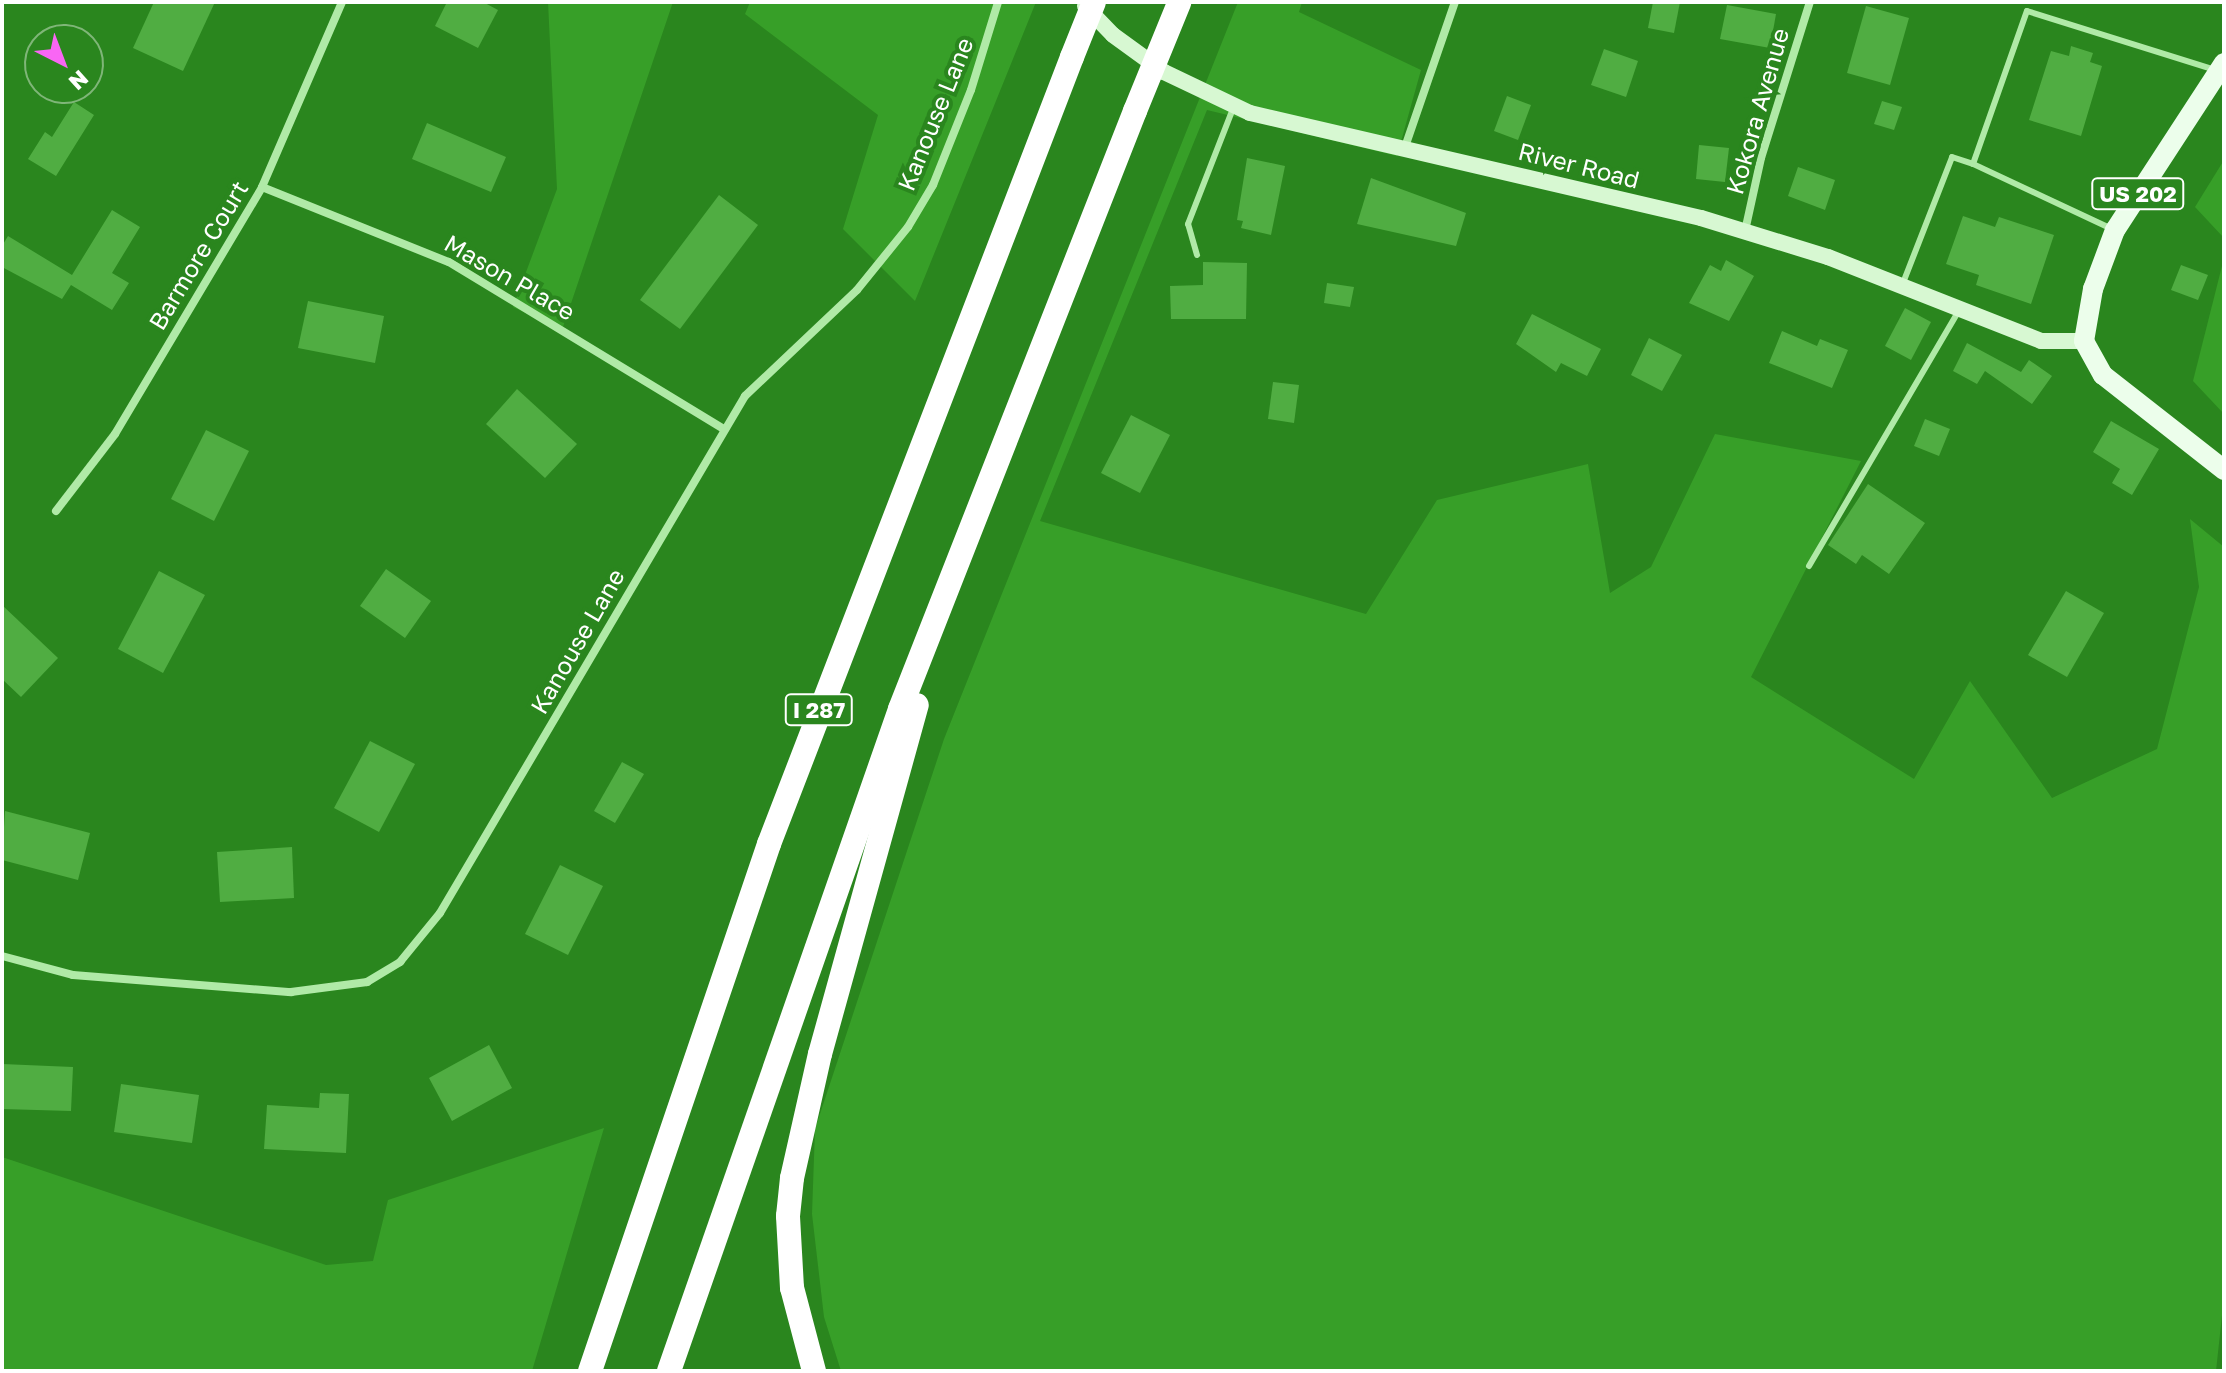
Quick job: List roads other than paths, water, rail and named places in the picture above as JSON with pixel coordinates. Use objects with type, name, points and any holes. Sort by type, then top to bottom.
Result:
[{"type":"highway","name":"I 287","points":[[590,1371],[769,844],[1094,2]]},
{"type":"highway","name":"I 287","points":[[669,1371],[841,869],[961,548],[1179,2]]},
{"type":"highway","points":[[814,1371],[791,1276],[792,1178],[820,1054],[961,548]]},
{"type":"main road","name":"US 202","points":[[2084,341],[2093,289],[2115,230],[2221,67]]},
{"type":"main road","points":[[2084,341],[2103,375],[2224,470]]},
{"type":"street","name":"Barmore Court","points":[[56,511],[115,434],[262,187],[342,2]]},
{"type":"street","name":"Kanouse Lane","points":[[2,956],[73,975],[291,992],[348,987],[384,974],[419,943],[440,913],[724,429],[771,368],[857,290],[908,227],[933,185],[971,90],[998,2]]},
{"type":"street","name":"River Road","points":[[1082,2],[1135,54],[1234,106],[1745,231],[1901,286],[2041,341],[2084,341]]},
{"type":"street","points":[[1405,147],[1455,2]]},
{"type":"street","name":"Kokora Avenue","points":[[1745,231],[1761,158],[1810,2]]},
{"type":"street","name":"Mason Place","points":[[262,187],[449,262],[724,429]]},
{"type":"lane","points":[[1973,164],[2027,11],[2221,67]]},
{"type":"lane","points":[[1197,255],[1188,224],[1234,106]]},
{"type":"lane","points":[[1901,286],[1952,157],[2115,230]]},
{"type":"lane","points":[[1809,566],[1960,309]]}]
